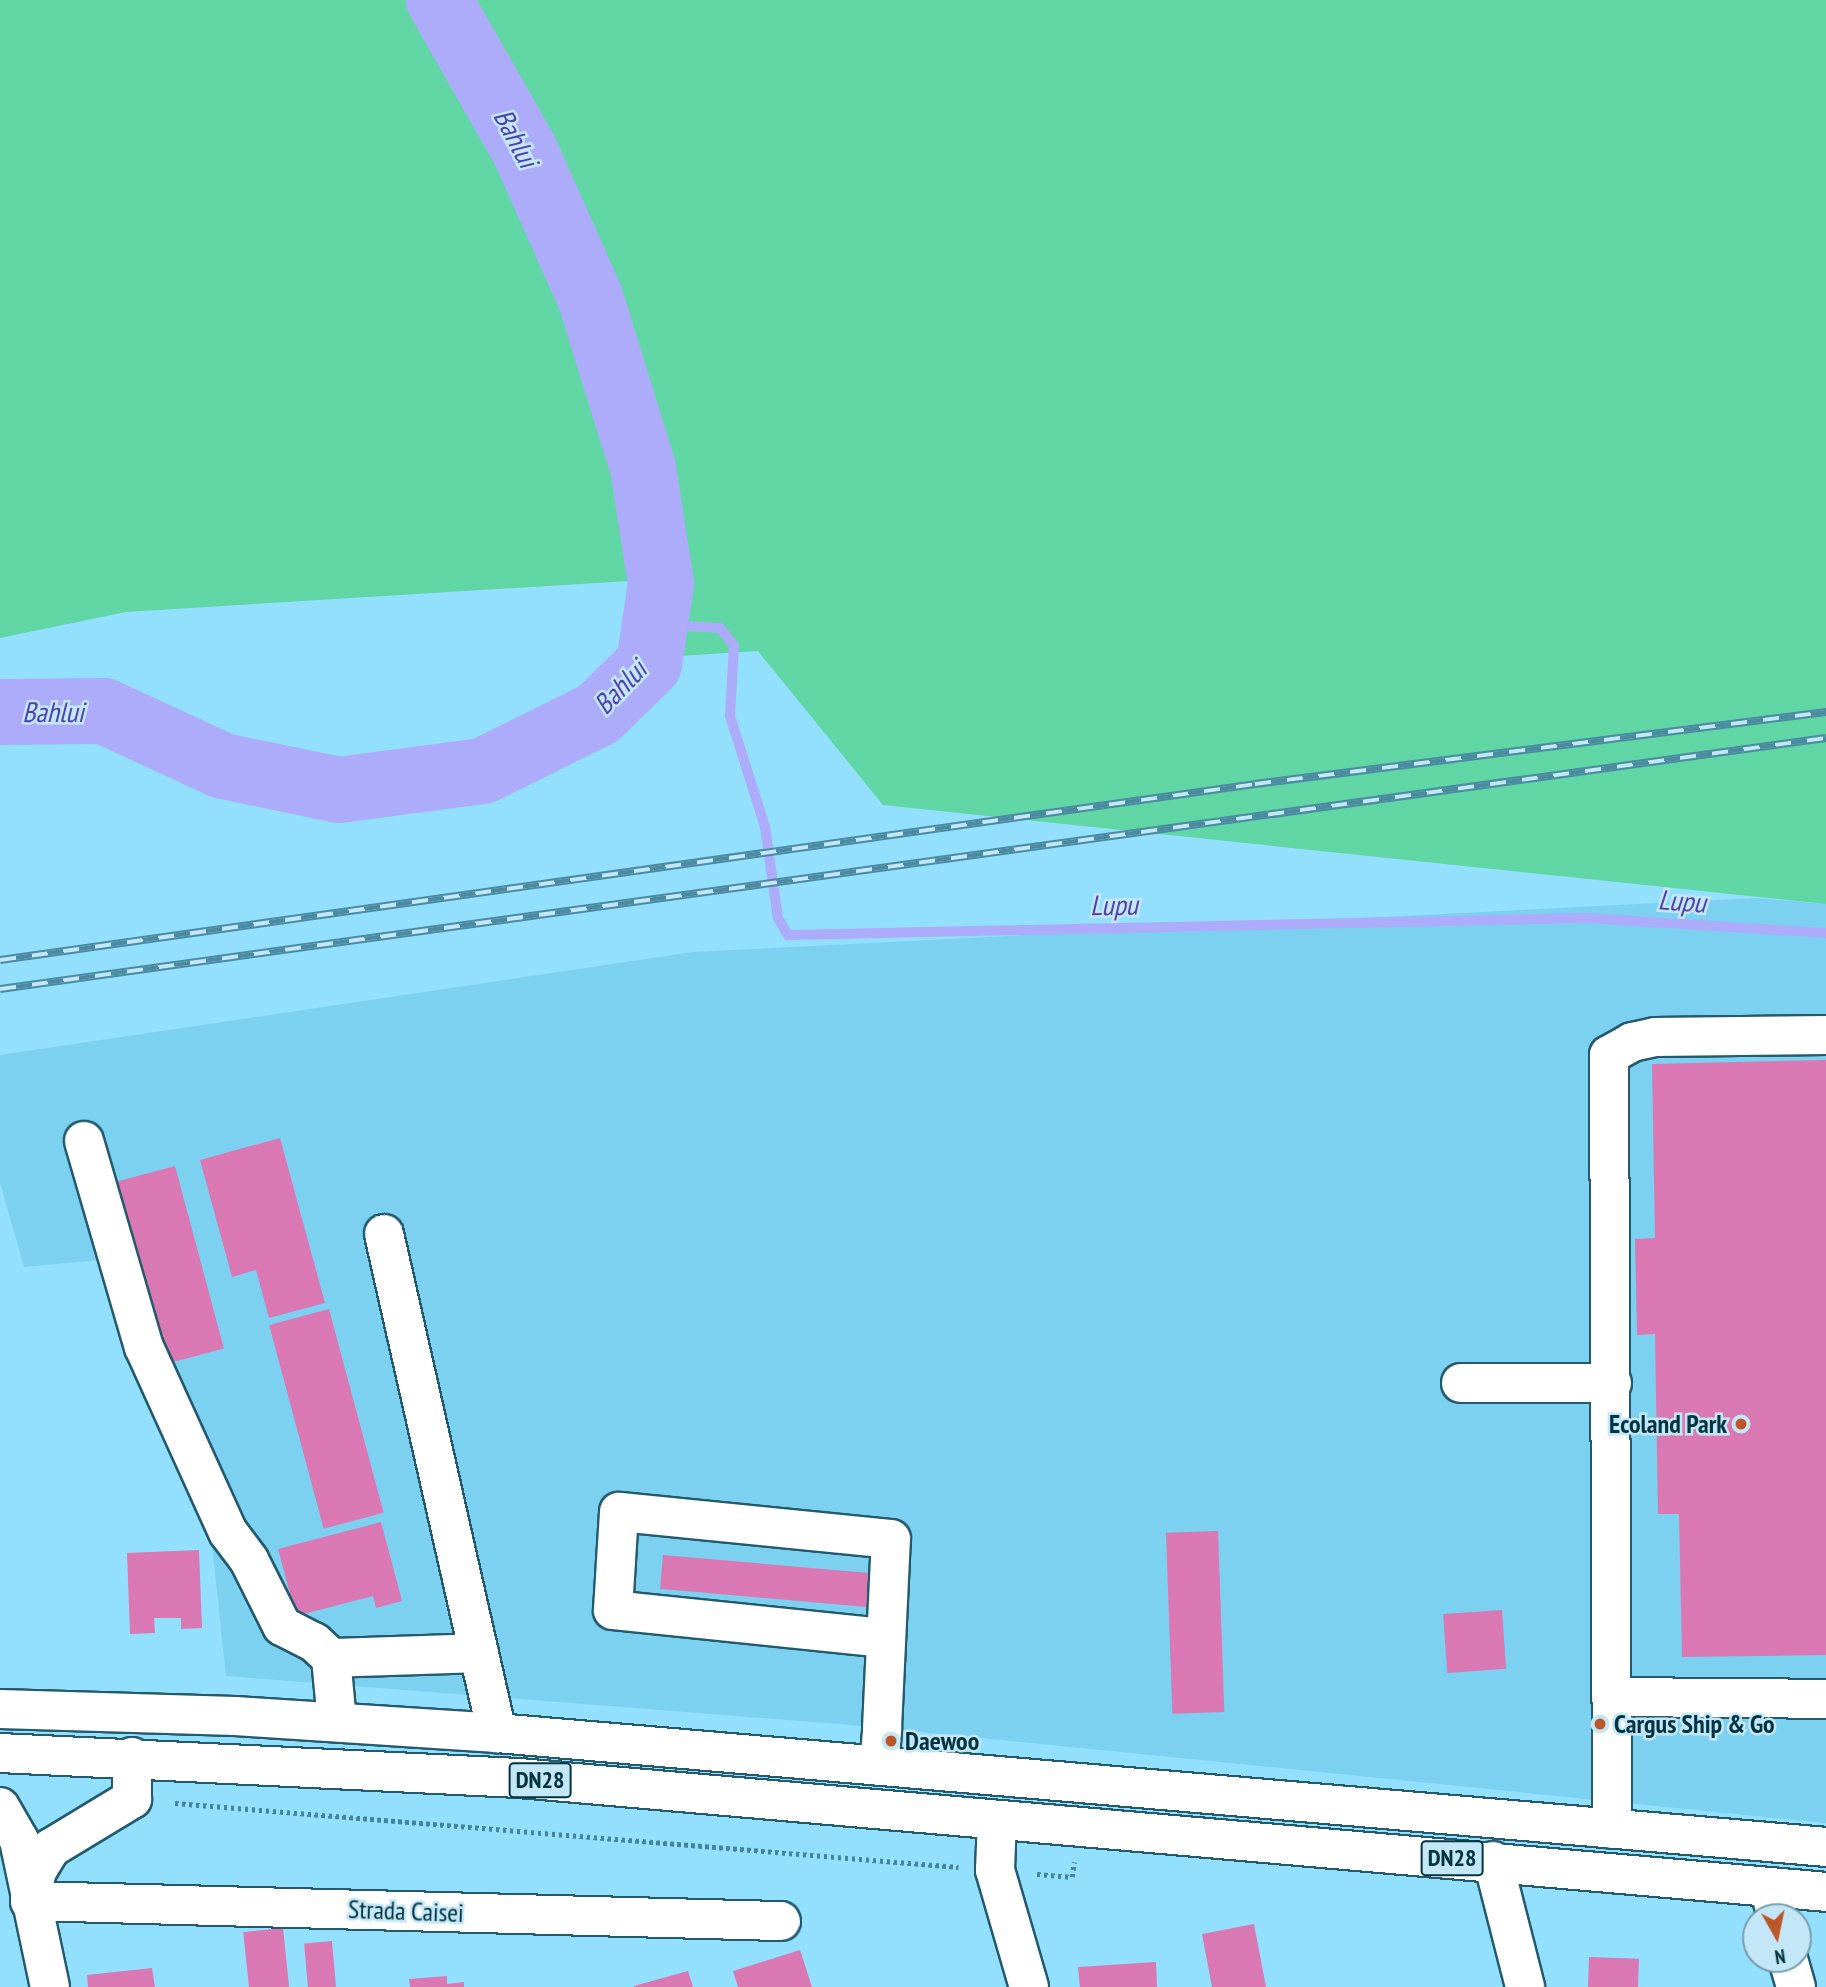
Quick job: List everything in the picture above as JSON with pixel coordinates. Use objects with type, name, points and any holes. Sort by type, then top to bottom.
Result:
[{"type":"main road","points":[[1612,1829],[1615,1697],[1609,1055],[1632,1042],[1655,1037],[1826,1035]]},
{"type":"main road","points":[[84,1141],[144,1347],[228,1532],[248,1560],[282,1626],[314,1642],[331,1658],[337,1721]]},
{"type":"main road","points":[[384,1234],[498,1733]]},
{"type":"main road","points":[[1461,1383],[1612,1383]]},
{"type":"main road","points":[[879,1766],[886,1638],[891,1539],[619,1512],[613,1610],[886,1638]]},
{"type":"main road","points":[[331,1658],[479,1653]]},
{"type":"main road","points":[[1615,1697],[1826,1699]]},
{"type":"main road","name":"DN28","points":[[0,1709],[337,1721],[498,1733],[1826,1847]]},
{"type":"main road","name":"DN28","points":[[0,1753],[132,1757],[519,1778],[1493,1861],[1773,1902],[1826,1892]]},
{"type":"main road","points":[[30,1901],[37,1871],[51,1849],[132,1799],[132,1757]]},
{"type":"main road","points":[[0,1807],[19,1840],[50,1987]]},
{"type":"main road","points":[[997,1820],[995,1870],[1029,1987]]},
{"type":"main road","points":[[1493,1861],[1525,1987]]},
{"type":"main road","name":"Strada Caisei","points":[[30,1901],[781,1921]]},
{"type":"path","points":[[132,1799],[1072,1877],[1078,1826]]},
{"type":"shaded area","points":[[1756,898],[1826,904],[1826,1823],[851,1725],[226,1676],[210,1527],[101,1260],[24,1267],[0,1183],[0,1055],[693,952]]},
{"type":"green space","points":[[0,0],[1826,0],[1826,904],[883,805],[758,651],[633,659],[629,581],[126,612],[0,638]]},
{"type":"building","name":"Ecoland Park","points":[[1826,1060],[1826,1655],[1682,1657],[1679,1514],[1658,1514],[1655,1334],[1637,1335],[1635,1239],[1655,1238],[1652,1064]]},
{"type":"building","points":[[280,1138],[325,1303],[269,1318],[256,1270],[232,1277],[200,1160]]},
{"type":"building","points":[[175,1166],[224,1349],[163,1365],[114,1182]]},
{"type":"building","points":[[329,1309],[384,1513],[324,1529],[269,1325]]},
{"type":"building","points":[[381,1522],[402,1601],[376,1608],[373,1596],[296,1616],[278,1549]]},
{"type":"building","points":[[1218,1531],[1224,1712],[1172,1714],[1166,1533]]},
{"type":"building","points":[[199,1550],[202,1628],[181,1629],[181,1618],[154,1618],[155,1633],[130,1634],[127,1553]]},
{"type":"building","points":[[663,1555],[872,1573],[869,1607],[660,1589]]},
{"type":"building","points":[[1502,1610],[1506,1669],[1447,1673],[1443,1614]]},
{"type":"building","points":[[1254,1924],[1266,1987],[1212,1987],[1202,1934]]},
{"type":"building","points":[[283,1928],[289,1987],[249,1987],[243,1932]]},
{"type":"building","points":[[332,1941],[336,1987],[308,1987],[304,1943]]},
{"type":"building","points":[[800,1950],[812,1987],[738,1987],[733,1971]]},
{"type":"building","points":[[1589,1957],[1639,1959],[1638,1987],[1588,1987]]},
{"type":"building","points":[[1156,1962],[1157,1987],[1080,1987],[1078,1967]]},
{"type":"building","points":[[152,1968],[155,1987],[88,1987],[87,1975]]},
{"type":"building","points":[[688,1971],[693,1987],[634,1987],[634,1986]]},
{"type":"building","points":[[447,1976],[447,1984],[464,1982],[464,1987],[410,1987],[409,1979]]},
{"type":"waterway","name":"Bahlui","points":[[0,712],[104,711],[223,766],[339,790],[483,771],[598,714],[649,664],[661,584],[643,468],[590,297],[524,149],[439,0]]},
{"type":"waterway","name":"Lupu","points":[[655,624],[720,628],[734,645],[730,716],[765,827],[778,918],[788,935],[1587,918],[1826,933]]},
{"type":"railway","points":[[0,960],[1255,784],[1826,712]]},
{"type":"railway","points":[[0,989],[1826,738]]},
{"type":"place","name":"Ecoland Park","points":[[1741,1424]]},
{"type":"place","name":"Cargus Ship & Go","points":[[1600,1724]]},
{"type":"place","name":"Daewoo","points":[[891,1741]]}]
